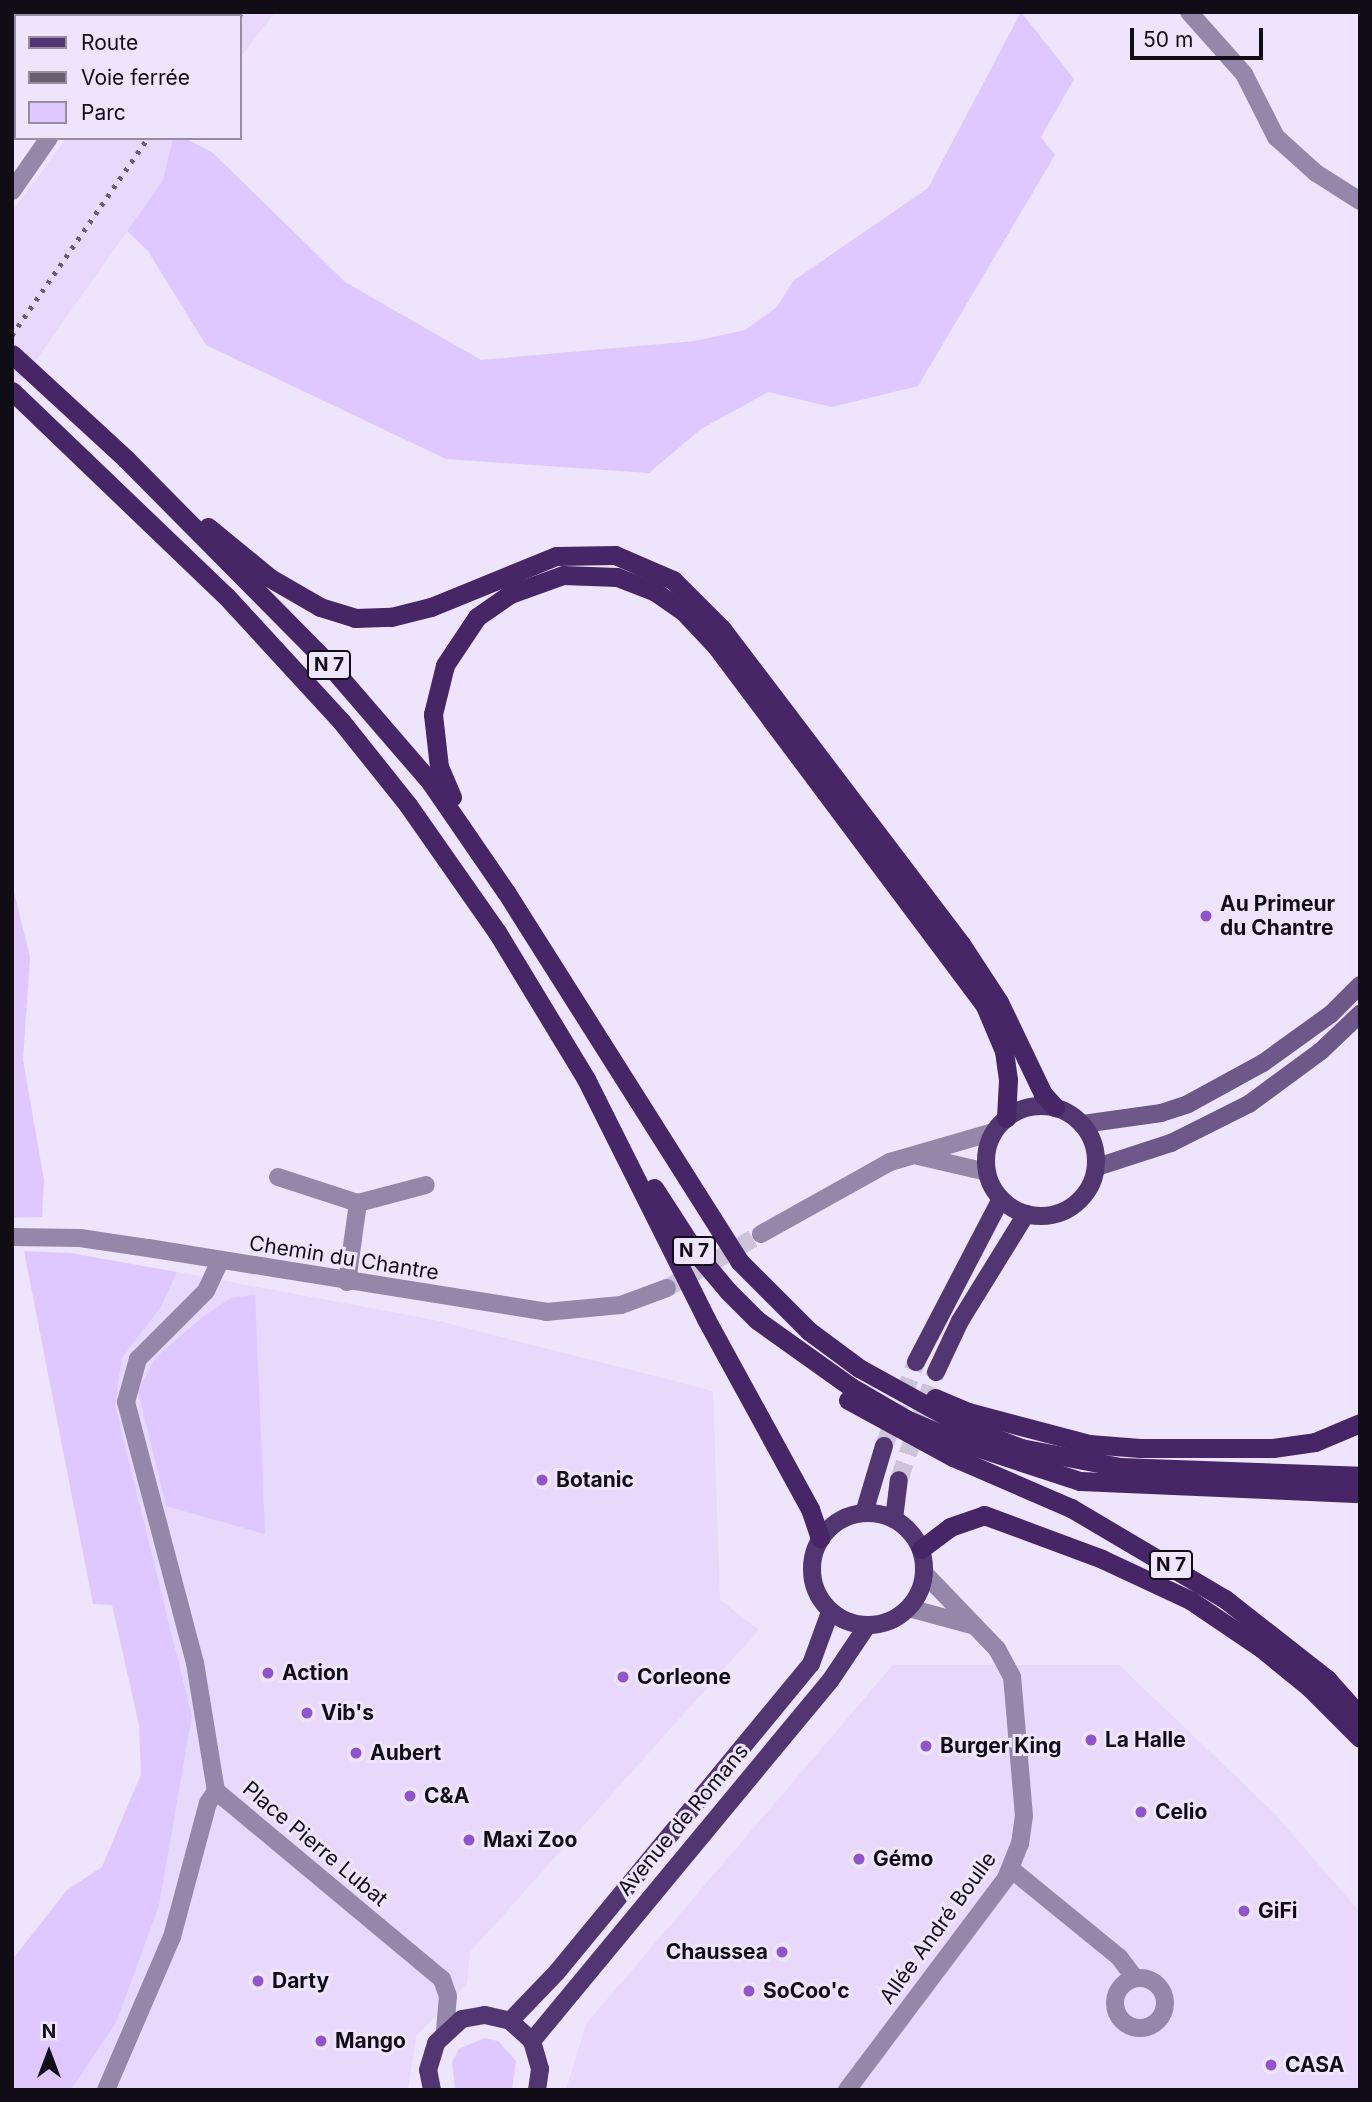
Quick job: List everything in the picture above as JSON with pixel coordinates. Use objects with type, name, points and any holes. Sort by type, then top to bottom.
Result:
[{"type":"highway","name":"N 7","points":[[12,354],[126,459],[325,660],[431,783],[506,892],[739,1261],[809,1331],[859,1368],[1071,1508],[1226,1598],[1318,1671],[1360,1716]]},
{"type":"highway","name":"N 7","points":[[12,391],[226,596],[341,721],[408,805],[497,932],[607,1117],[696,1253],[757,1320],[850,1393],[908,1420],[961,1434],[1120,1467],[1360,1476]]},
{"type":"highway","name":"N 7","points":[[126,459],[270,578],[320,607],[355,618],[391,617],[431,607],[556,556],[615,555],[673,580],[722,629],[961,944],[999,1002],[1043,1094],[1055,1107]]},
{"type":"highway","points":[[506,892],[439,767],[433,714],[445,665],[477,617],[510,594],[546,578],[599,575],[654,591],[683,611],[716,646],[985,1006],[1004,1051],[999,1125]]},
{"type":"highway","points":[[607,1117],[706,1319],[810,1509],[820,1538]]},
{"type":"highway","name":"N 7","points":[[961,1434],[1140,1448],[1273,1448],[1315,1443],[1360,1423]]},
{"type":"highway","name":"N 7","points":[[961,1434],[1080,1481],[1360,1493]]},
{"type":"highway","name":"N 7","points":[[921,1549],[950,1527],[984,1515],[1102,1559],[1190,1600],[1261,1648],[1309,1687],[1360,1738]]},
{"type":"main road","points":[[1083,1124],[1160,1114],[1188,1104],[1272,1056],[1331,1014],[1360,985]]},
{"type":"main road","points":[[1097,1167],[1171,1143],[1250,1104],[1321,1051],[1360,1014]]},
{"type":"main road","points":[[1055,1107],[1083,1124],[1096,1151],[1097,1167],[1080,1200],[1055,1214],[1026,1214],[1001,1199],[987,1172],[986,1152],[999,1125],[1021,1109],[1055,1107]]},
{"type":"main road","points":[[916,1362],[1001,1199]]},
{"type":"main road","points":[[936,1372],[960,1321],[1026,1214]]},
{"type":"main road","points":[[864,1513],[884,1446]]},
{"type":"main road","points":[[894,1519],[899,1480]]},
{"type":"main road","points":[[864,1513],[894,1519],[914,1537],[921,1549],[924,1573],[909,1608],[890,1622],[867,1626],[848,1622],[830,1612],[811,1577],[820,1538],[839,1520],[864,1513]]},
{"type":"main road","name":"Avenue de Romans","points":[[510,2021],[557,1972],[811,1664],[830,1612]]},
{"type":"main road","name":"Avenue de Romans","points":[[532,2041],[830,1681],[867,1626]]},
{"type":"main road","points":[[432,2090],[430,2056],[445,2031],[472,2016],[510,2021],[532,2041],[541,2069],[537,2090]]},
{"type":"street","points":[[1189,12],[1244,74],[1276,137],[1316,173],[1360,201]]},
{"type":"street","points":[[12,191],[48,140]]},
{"type":"street","points":[[761,1234],[890,1162],[999,1125]]},
{"type":"street","points":[[915,1155],[987,1172]]},
{"type":"street","points":[[278,1177],[358,1203],[426,1185]]},
{"type":"street","points":[[347,1282],[358,1203]]},
{"type":"street","name":"Chemin du Chantre","points":[[12,1237],[80,1238],[546,1312],[621,1305],[667,1288]]},
{"type":"street","points":[[216,1791],[195,1663],[126,1402],[138,1359],[206,1291],[220,1261]]},
{"type":"street","name":"Allée André Boulle","points":[[847,2090],[1012,1870],[1024,1816],[1012,1677],[997,1648],[971,1625],[924,1573]]},
{"type":"street","name":"Allée André Boulle","points":[[909,1608],[971,1625]]},
{"type":"street","name":"Place Pierre Lubat","points":[[106,2090],[172,1937],[208,1803],[216,1791],[442,1979],[448,1996],[472,2016]]},
{"type":"street","points":[[1012,1870],[1119,1957],[1135,1978]]},
{"type":"street","points":[[445,2031],[448,1996]]},
{"type":"shaded area","points":[[275,12],[242,55],[242,14],[178,14]]},
{"type":"shaded area","points":[[65,140],[172,140],[162,182],[12,394],[12,211]]},
{"type":"shaded area","points":[[177,1272],[435,1320],[713,1391],[720,1600],[759,1630],[470,1952],[467,1983],[416,2036],[408,2090],[71,2090],[116,2023],[159,1906],[192,1716],[115,1405],[122,1358],[161,1307]]},
{"type":"shaded area","points":[[893,1665],[1119,1665],[1273,1812],[1360,1912],[1360,2090],[566,2090],[586,2024]]},
{"type":"green space","points":[[1021,12],[1074,79],[1041,137],[1055,155],[918,386],[832,407],[768,392],[701,429],[649,473],[446,459],[206,345],[148,251],[127,231],[162,182],[172,140],[189,140],[213,153],[345,282],[481,360],[695,341],[745,330],[777,307],[793,281],[928,188]]},
{"type":"green space","points":[[12,884],[30,957],[23,1060],[44,1180],[42,1217],[12,1218]]},
{"type":"green space","points":[[24,1251],[70,1253],[177,1272],[161,1307],[122,1358],[115,1405],[192,1716],[159,1906],[116,2023],[71,2090],[12,2090],[12,1960],[67,1890],[102,1867],[141,1774],[139,1725],[112,1605],[93,1604]]},
{"type":"green space","points":[[255,1295],[265,1534],[166,1506],[138,1391],[155,1358],[204,1316],[231,1298]]},
{"type":"green space","points":[[484,2038],[498,2041],[516,2061],[512,2090],[455,2089],[452,2062],[459,2049]]},
{"type":"tunnel","points":[[667,1288],[761,1234]]},
{"type":"tunnel","points":[[884,1446],[916,1362]]},
{"type":"tunnel","points":[[899,1480],[936,1372]]},
{"type":"railway","points":[[12,335],[147,140]]},
{"type":"place","name":"Au Primeur du Chantre","points":[[1206,916]]},
{"type":"place","name":"Botanic","points":[[542,1480]]},
{"type":"place","name":"Action","points":[[268,1673]]},
{"type":"place","name":"Corleone","points":[[623,1677]]},
{"type":"place","name":"Vib's","points":[[307,1713]]},
{"type":"place","name":"La Halle","points":[[1091,1740]]},
{"type":"place","name":"Burger King","points":[[926,1746]]},
{"type":"place","name":"Aubert","points":[[356,1753]]},
{"type":"place","name":"C&A","points":[[410,1796]]},
{"type":"place","name":"Celio","points":[[1141,1812]]},
{"type":"place","name":"Maxi Zoo","points":[[469,1840]]},
{"type":"place","name":"Gémo","points":[[859,1859]]},
{"type":"place","name":"GiFi","points":[[1244,1911]]},
{"type":"place","name":"Chaussea","points":[[782,1952]]},
{"type":"place","name":"Darty","points":[[258,1981]]},
{"type":"place","name":"SoCoo'c","points":[[749,1991]]},
{"type":"place","name":"Mango","points":[[321,2041]]},
{"type":"place","name":"CASA","points":[[1271,2065]]}]
